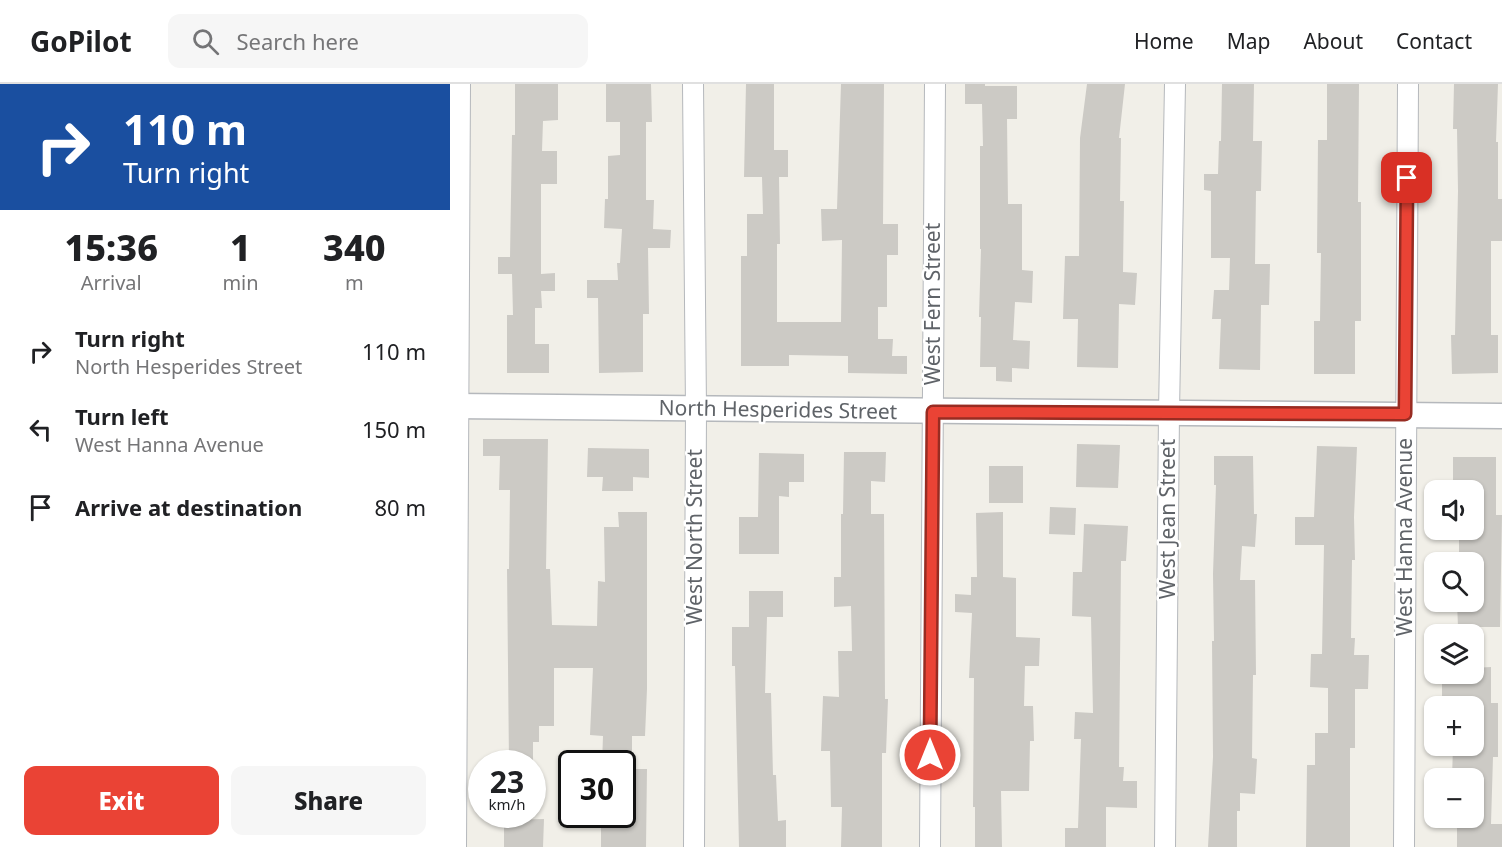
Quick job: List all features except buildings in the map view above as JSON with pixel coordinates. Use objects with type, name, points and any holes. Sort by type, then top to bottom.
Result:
[{"type":"street","points":[[456,847],[454,406],[460,84]]},
{"type":"street","name":"West North Street","points":[[693,84],[696,409],[694,847]]},
{"type":"street","name":"West Fern Street","points":[[930,847],[935,84]]},
{"type":"street","name":"West Jean Street","points":[[1165,847],[1175,84]]},
{"type":"street","name":"West Hanna Avenue","points":[[1404,847],[1408,84]]},
{"type":"street","name":"North Hesperides Street","points":[[454,406],[1502,416]]},
{"type":"route","points":[[930,755],[933,412],[1405,414],[1407,178]]}]
